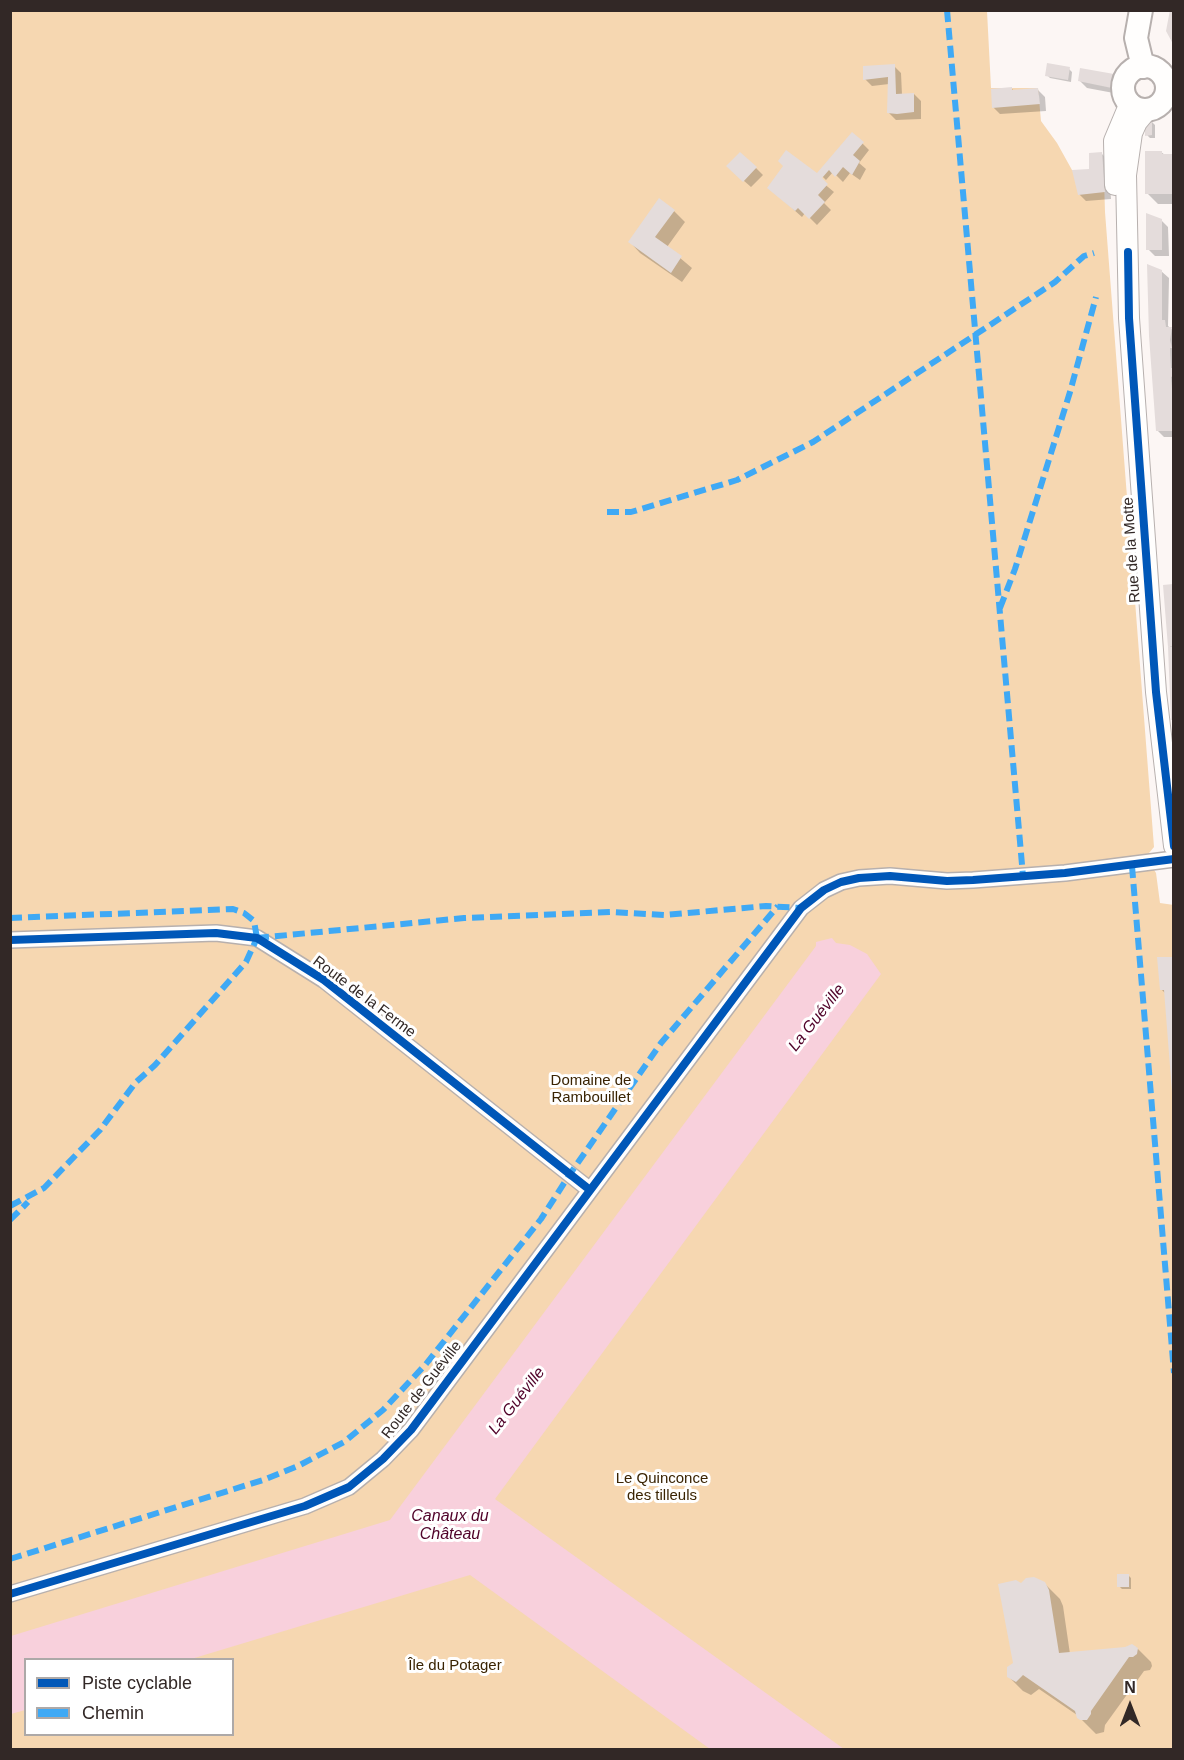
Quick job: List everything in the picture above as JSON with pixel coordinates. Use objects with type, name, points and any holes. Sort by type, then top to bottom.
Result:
[{"type":"main road","points":[[1141,10],[1136,38],[1143,67]]},
{"type":"main road","points":[[1143,67],[1160,72],[1170,84],[1165,98],[1154,108],[1138,106],[1126,97],[1124,84],[1131,72],[1143,67]]},
{"type":"street","name":"Rue de la Motte","points":[[1138,106],[1114,141],[1116,209],[1128,252],[1129,318],[1156,692],[1173,846]]},
{"type":"street","name":"Route de Guéville","points":[[10,1594],[305,1506],[349,1487],[383,1459],[411,1430],[801,908],[824,890],[841,882],[859,878],[890,876],[947,881],[973,880],[1098,869],[1173,859]]},
{"type":"street","name":"Route de la Ferme","points":[[10,940],[216,933],[257,938],[324,980],[590,1190]]},
{"type":"green space","name":"Domaine de Rambouillet","points":[[11,11],[987,11],[991,88],[1038,88],[1041,121],[1072,170],[1104,179],[1154,847],[1149,853],[1149,862],[1156,873],[1160,903],[1174,905],[1173,1749],[11,1750]]},
{"type":"water","name":"Canaux du Château","points":[[832,938],[836,943],[850,945],[867,954],[881,974],[495,1499],[844,1749],[710,1749],[470,1575],[194,1658],[24,1658],[24,1710],[11,1714],[11,1636],[390,1520],[816,946],[816,942]]},
{"type":"building","points":[[1170,10],[1173,10],[1173,44],[1166,31]]},
{"type":"building","points":[[1047,63],[1070,67],[1068,80],[1045,76]]},
{"type":"building","points":[[895,64],[896,94],[914,93],[914,112],[887,113],[888,77],[863,80],[863,66]]},
{"type":"building","points":[[1080,68],[1114,74],[1112,88],[1078,81]]},
{"type":"building","points":[[1012,87],[1012,90],[1038,88],[1040,104],[992,108],[991,89]]},
{"type":"building","points":[[1152,121],[1152,135],[1145,136],[1145,124]]},
{"type":"building","points":[[852,132],[864,142],[853,155],[860,161],[852,175],[843,167],[835,177],[829,170],[822,178],[828,184],[818,195],[825,202],[809,219],[798,208],[795,211],[767,188],[783,166],[778,161],[786,150],[817,173]]},
{"type":"building","points":[[1145,151],[1162,151],[1162,154],[1173,154],[1173,194],[1145,194]]},
{"type":"building","points":[[740,152],[757,167],[743,182],[726,166]]},
{"type":"building","points":[[1102,152],[1105,192],[1078,195],[1072,170],[1089,169],[1089,153]]},
{"type":"building","points":[[659,198],[675,210],[655,237],[682,256],[671,273],[628,242]]},
{"type":"building","points":[[1146,213],[1162,219],[1162,250],[1146,250]]},
{"type":"building","points":[[1147,264],[1162,270],[1162,320],[1165,320],[1166,327],[1172,327],[1170,340],[1172,348],[1170,348],[1171,368],[1173,368],[1171,377],[1173,431],[1156,431],[1149,336]]},
{"type":"building","points":[[1173,584],[1173,646],[1168,647],[1163,585]]},
{"type":"building","points":[[1168,647],[1173,647],[1173,720],[1171,720]]},
{"type":"building","points":[[1157,957],[1173,957],[1173,1092],[1164,990],[1160,990]]},
{"type":"building","points":[[1117,1574],[1129,1574],[1129,1587],[1117,1587]]},
{"type":"building","points":[[1034,1577],[1045,1582],[1049,1590],[1059,1653],[1125,1647],[1132,1644],[1138,1648],[1137,1654],[1129,1657],[1087,1720],[1077,1718],[1075,1711],[1023,1675],[1016,1682],[1007,1677],[1007,1667],[1013,1663],[998,1584],[1016,1580],[1021,1583],[1026,1578]]},
{"type":"marked path","points":[[947,10],[1023,876]]},
{"type":"marked path","points":[[607,512],[631,512],[737,480],[813,442],[1055,282],[1084,256],[1094,253]]},
{"type":"marked path","points":[[1000,608],[1015,569],[1070,392],[1096,297]]},
{"type":"marked path","points":[[1132,866],[1174,1373]]},
{"type":"marked path","points":[[257,938],[464,918],[611,912],[665,915],[766,906],[801,908]]},
{"type":"marked path","points":[[10,1559],[263,1480],[298,1466],[344,1442],[383,1410],[426,1364],[541,1219],[661,1043],[778,906]]},
{"type":"marked path","points":[[10,918],[233,909],[244,913],[254,921],[257,938]]},
{"type":"marked path","points":[[10,1206],[44,1188],[100,1130],[136,1082],[155,1065],[246,962],[257,938]]},
{"type":"marked path","points":[[10,1220],[28,1202]]},
{"type":"cycle path","points":[[1128,252],[1129,318],[1156,692],[1174,846]]},
{"type":"cycle path","points":[[10,1594],[305,1506],[349,1487],[383,1459],[411,1430],[801,908],[824,890],[841,882],[859,878],[890,876],[947,881],[973,880],[1065,873],[1174,859]]},
{"type":"cycle path","points":[[10,940],[216,933],[257,938],[324,980],[590,1190]]},
{"type":"water label","name":"La Guéville","points":[[817,1018]]},
{"type":"water label","name":"La Guéville","points":[[517,1401]]},
{"type":"park label","name":"Le Quinconce des tilleuls","points":[[662,1488]]},
{"type":"park label","name":"Île du Potager","points":[[455,1666]]}]
